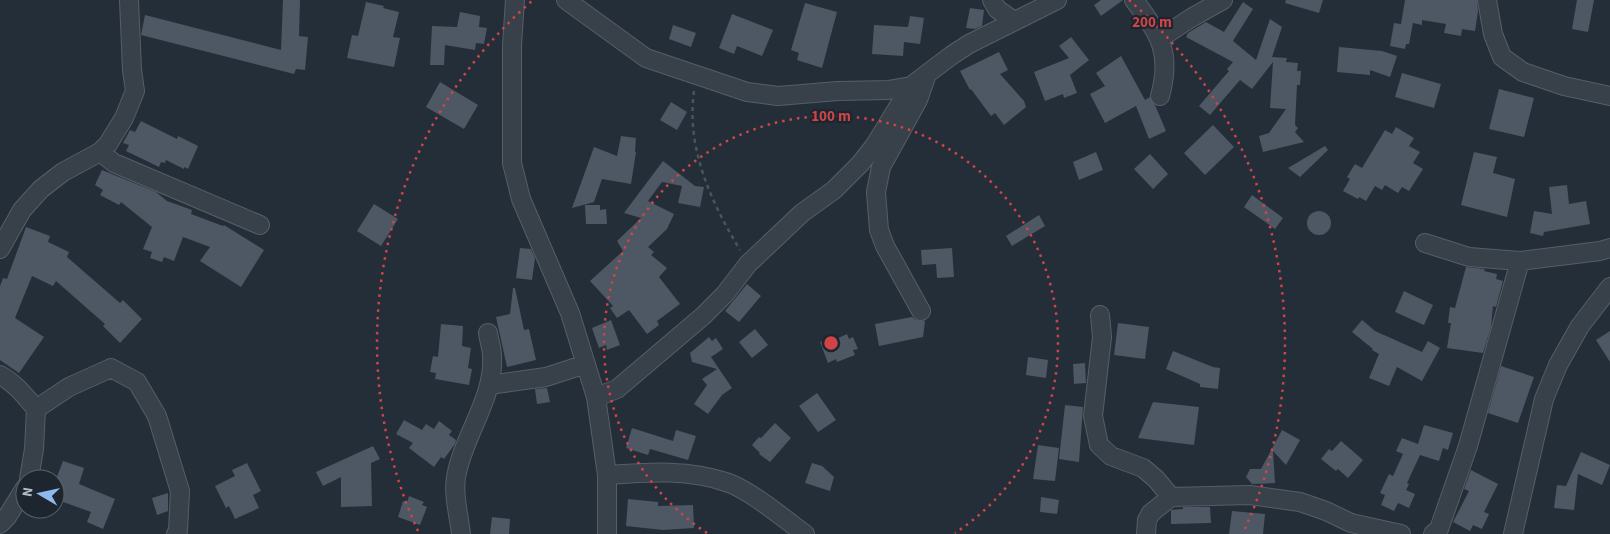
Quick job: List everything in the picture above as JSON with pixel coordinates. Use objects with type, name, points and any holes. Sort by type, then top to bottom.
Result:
[{"type":"street","points":[[0,249],[22,210],[40,189],[64,172],[100,152],[124,118],[135,91],[132,70],[129,0]]},
{"type":"street","points":[[515,0],[512,45],[512,163],[521,199],[570,313],[596,397],[607,475],[607,534]]},
{"type":"street","points":[[566,0],[646,58],[747,92],[778,96],[838,91],[888,90],[911,86]]},
{"type":"street","points":[[992,0],[1002,14],[1014,21]]},
{"type":"street","points":[[596,397],[617,389],[703,316],[725,294],[748,264],[802,213],[834,190],[860,164],[875,145],[911,86],[969,44],[1057,0]]},
{"type":"street","points":[[1134,0],[1149,20],[1165,54],[1165,78],[1160,96]]},
{"type":"street","points":[[1159,39],[1223,0]]},
{"type":"street","points":[[1487,0],[1493,34],[1502,56],[1523,72],[1564,86],[1610,96]]},
{"type":"street","points":[[921,310],[879,230],[876,192],[881,167],[918,100],[928,73]]},
{"type":"street","points":[[100,152],[114,163],[260,225]]},
{"type":"street","points":[[1425,243],[1469,257],[1520,260],[1600,251],[1610,248]]},
{"type":"street","points":[[1433,534],[1439,529],[1468,446],[1520,260]]},
{"type":"street","points":[[1513,534],[1544,399],[1558,365],[1580,326],[1610,287]]},
{"type":"street","points":[[1100,315],[1102,337],[1093,416],[1099,445],[1111,456],[1143,468],[1156,479],[1171,497]]},
{"type":"street","points":[[461,534],[455,494],[456,478],[460,459],[489,385],[492,356],[488,333]]},
{"type":"street","points":[[489,385],[546,377],[586,364]]},
{"type":"street","points":[[36,409],[69,387],[111,368],[137,382],[157,416],[180,492],[178,531],[176,534]]},
{"type":"street","points":[[0,375],[14,384],[36,409],[34,449],[31,469]]},
{"type":"street","points":[[607,475],[645,472],[692,474],[730,484],[760,501],[806,534]]},
{"type":"street","points":[[1146,534],[1147,520],[1151,512],[1171,497],[1250,495],[1300,502],[1326,511],[1351,523],[1401,534]]},
{"type":"street","points":[[0,524],[15,504]]},
{"type":"path","points":[[696,76],[692,104],[693,132],[704,180],[723,222],[748,264]]},
{"type":"building","points":[[283,0],[300,0],[299,36],[308,37],[305,70],[296,69],[294,74],[141,35],[145,15],[281,50]]},
{"type":"building","points":[[1101,0],[1123,0],[1101,16],[1094,5]]},
{"type":"building","points":[[1286,0],[1323,0],[1319,13],[1285,3]]},
{"type":"building","points":[[1405,0],[1477,0],[1478,11],[1475,31],[1462,29],[1461,36],[1444,33],[1446,24],[1422,20],[1422,25],[1413,23],[1409,44],[1406,44],[1405,49],[1390,46],[1394,23],[1401,24]]},
{"type":"building","points":[[1577,0],[1594,0],[1588,32],[1572,29]]},
{"type":"building","points":[[366,2],[399,12],[393,37],[400,38],[394,67],[347,58],[352,35],[358,36]]},
{"type":"building","points":[[1243,2],[1253,9],[1233,41],[1256,60],[1270,19],[1282,27],[1272,57],[1287,58],[1286,62],[1298,63],[1297,71],[1301,71],[1300,85],[1297,85],[1295,125],[1298,128],[1295,132],[1304,142],[1263,152],[1259,136],[1269,133],[1286,109],[1270,108],[1273,62],[1252,89],[1240,80],[1210,115],[1199,106],[1229,71],[1227,69],[1233,62],[1186,37],[1188,33],[1206,22],[1224,32]]},
{"type":"building","points":[[805,3],[837,12],[822,68],[797,60],[799,53],[791,50]]},
{"type":"building","points":[[970,8],[984,10],[982,26],[975,29],[966,28]]},
{"type":"building","points":[[460,12],[480,16],[479,27],[487,28],[484,44],[476,43],[475,50],[445,45],[444,65],[430,65],[432,26],[457,27]]},
{"type":"building","points":[[732,14],[773,30],[762,56],[737,46],[734,54],[719,48]]},
{"type":"building","points":[[910,16],[924,18],[920,44],[904,42],[903,56],[872,54],[874,25],[908,27]]},
{"type":"building","points":[[673,25],[696,33],[691,47],[669,39]]},
{"type":"building","points":[[1071,37],[1089,60],[1070,75],[1077,93],[1064,98],[1063,94],[1045,101],[1034,72],[1069,58],[1059,46]]},
{"type":"building","points":[[1339,47],[1382,51],[1397,56],[1390,77],[1370,70],[1370,75],[1337,72]]},
{"type":"building","points":[[999,52],[1008,70],[1000,74],[1024,101],[1026,107],[1004,125],[995,113],[991,116],[970,90],[960,71]]},
{"type":"building","points":[[1121,56],[1145,100],[1150,97],[1155,105],[1166,131],[1149,139],[1136,106],[1105,123],[1090,94],[1105,86],[1096,73]]},
{"type":"building","points":[[1402,73],[1441,84],[1434,108],[1395,97]]},
{"type":"building","points":[[440,82],[478,105],[464,129],[426,107]]},
{"type":"building","points":[[1499,89],[1534,98],[1524,137],[1489,129]]},
{"type":"building","points":[[671,102],[687,112],[677,130],[660,120]]},
{"type":"building","points":[[141,121],[177,139],[178,136],[198,146],[188,169],[184,167],[184,169],[166,160],[165,163],[161,162],[159,167],[126,151],[129,145],[123,143],[130,130],[135,132]]},
{"type":"building","points":[[1213,125],[1234,147],[1205,175],[1184,153]]},
{"type":"building","points":[[1396,127],[1414,138],[1409,146],[1420,152],[1413,163],[1423,169],[1409,191],[1402,187],[1398,193],[1385,185],[1382,190],[1375,186],[1366,201],[1343,191],[1350,179],[1347,177],[1355,164],[1362,168],[1385,130],[1392,134]]},
{"type":"building","points":[[621,136],[636,138],[636,152],[631,184],[602,179],[594,202],[572,208],[594,147],[617,156]]},
{"type":"building","points":[[1325,146],[1328,150],[1300,177],[1288,168]]},
{"type":"building","points":[[1096,152],[1103,170],[1079,180],[1073,162]]},
{"type":"building","points":[[1474,152],[1497,157],[1493,173],[1515,179],[1507,217],[1461,205]]},
{"type":"building","points":[[1150,154],[1168,174],[1153,189],[1134,169]]},
{"type":"building","points":[[663,161],[695,186],[704,187],[700,207],[678,203],[682,186],[662,182],[648,201],[674,214],[667,229],[648,247],[654,252],[651,255],[667,268],[659,277],[680,304],[657,321],[659,325],[647,334],[629,310],[617,318],[610,308],[613,306],[590,281],[623,251],[617,241],[641,218],[624,213]]},
{"type":"building","points":[[102,170],[156,192],[167,201],[192,210],[191,214],[224,225],[264,250],[241,287],[200,261],[210,247],[183,237],[174,261],[164,257],[162,262],[150,258],[152,252],[143,249],[152,227],[121,202],[119,205],[100,195],[103,190],[95,185]]},
{"type":"building","points":[[1567,185],[1569,204],[1586,201],[1590,224],[1544,232],[1543,236],[1530,233],[1534,211],[1552,214],[1549,187]]},
{"type":"building","points":[[1252,195],[1283,218],[1275,229],[1244,207]]},
{"type":"building","points":[[374,204],[398,219],[381,246],[357,231]]},
{"type":"building","points":[[585,205],[600,205],[600,210],[606,209],[607,224],[586,224]]},
{"type":"building","points":[[1319,211],[1327,215],[1331,223],[1327,231],[1319,235],[1311,231],[1307,223],[1311,215]]},
{"type":"building","points":[[1039,215],[1045,226],[1012,246],[1006,236]]},
{"type":"building","points":[[26,227],[50,236],[48,242],[69,252],[67,257],[120,303],[123,300],[142,319],[120,343],[103,326],[105,324],[56,281],[53,286],[32,276],[15,318],[44,337],[19,373],[0,360],[0,286],[3,278],[7,279]]},
{"type":"building","points":[[520,248],[531,249],[535,258],[532,280],[516,278]]},
{"type":"building","points":[[952,248],[954,277],[937,278],[936,264],[922,265],[921,250]]},
{"type":"building","points":[[1466,267],[1485,269],[1484,271],[1497,274],[1496,279],[1503,281],[1496,307],[1493,306],[1491,327],[1483,353],[1447,348],[1451,323],[1448,323],[1450,307],[1455,308]]},
{"type":"building","points":[[747,284],[761,296],[739,322],[725,311]]},
{"type":"building","points":[[513,288],[515,288],[524,330],[529,329],[536,360],[507,367],[496,317],[510,314]]},
{"type":"building","points":[[1404,291],[1433,305],[1424,325],[1395,312]]},
{"type":"building","points":[[912,317],[916,320],[925,321],[923,337],[879,346],[875,324]]},
{"type":"building","points":[[611,320],[620,345],[607,350],[606,345],[599,348],[592,328]]},
{"type":"building","points":[[1362,320],[1375,331],[1422,352],[1428,341],[1440,348],[1422,381],[1397,367],[1389,386],[1369,378],[1379,354],[1352,332]]},
{"type":"building","points":[[1118,323],[1149,327],[1145,359],[1114,355]]},
{"type":"building","points":[[441,324],[463,326],[462,346],[471,348],[468,368],[472,369],[469,385],[435,379],[436,373],[430,372],[433,356],[438,357]]},
{"type":"building","points":[[755,329],[768,345],[752,358],[739,342]]},
{"type":"building","points":[[1610,331],[1610,362],[1596,340]]},
{"type":"building","points":[[847,334],[849,339],[853,337],[858,349],[853,350],[855,355],[837,362],[836,359],[828,363],[820,342],[835,336],[836,339]]},
{"type":"building","points":[[709,337],[712,341],[716,338],[723,349],[711,357],[732,388],[722,395],[708,414],[694,404],[707,385],[702,379],[717,369],[692,362],[690,353]]},
{"type":"building","points":[[1173,351],[1220,368],[1218,389],[1200,387],[1200,384],[1166,369]]},
{"type":"building","points":[[1028,357],[1048,360],[1046,378],[1026,375]]},
{"type":"building","points":[[1085,363],[1086,383],[1074,384],[1073,364]]},
{"type":"building","points":[[1501,366],[1534,377],[1518,423],[1488,413]]},
{"type":"building","points":[[547,388],[550,402],[537,404],[535,389]]},
{"type":"building","points":[[817,393],[836,420],[818,432],[799,406]]},
{"type":"building","points":[[1153,402],[1199,407],[1194,445],[1138,438]]},
{"type":"building","points":[[1065,405],[1083,407],[1079,462],[1059,459]]},
{"type":"building","points":[[404,420],[422,430],[426,424],[434,429],[439,421],[452,431],[449,435],[456,440],[455,444],[444,459],[441,457],[434,467],[409,448],[413,443],[396,434]]},
{"type":"building","points":[[775,423],[791,438],[770,462],[759,454],[752,445]]},
{"type":"building","points":[[1424,425],[1453,433],[1448,450],[1443,448],[1439,461],[1420,455],[1407,483],[1409,484],[1406,490],[1415,494],[1409,508],[1398,503],[1394,511],[1381,505],[1385,495],[1380,493],[1389,474],[1393,476],[1403,454],[1396,451],[1402,438],[1418,444]]},
{"type":"building","points":[[632,428],[673,441],[676,430],[696,436],[688,460],[650,449],[648,455],[626,448]]},
{"type":"building","points":[[1282,430],[1300,440],[1286,465],[1273,451],[1275,483],[1252,484],[1246,477],[1250,469],[1261,469]]},
{"type":"building","points":[[1341,441],[1363,460],[1348,478],[1338,469],[1336,471],[1321,459],[1329,449],[1332,451]]},
{"type":"building","points":[[1038,445],[1059,448],[1055,481],[1033,479]]},
{"type":"building","points":[[373,446],[380,459],[371,463],[372,506],[341,507],[341,477],[323,486],[316,472]]},
{"type":"building","points":[[1581,452],[1610,465],[1602,485],[1578,474],[1574,510],[1554,508],[1557,485],[1566,486]]},
{"type":"building","points":[[63,461],[84,468],[79,484],[115,499],[103,529],[87,522],[91,512],[65,503],[65,469],[60,469]]},
{"type":"building","points":[[247,463],[261,491],[253,495],[259,508],[235,519],[229,506],[226,508],[215,486],[235,476],[232,470]]},
{"type":"building","points":[[812,463],[822,466],[834,477],[830,491],[805,483]]},
{"type":"building","points":[[1471,470],[1498,484],[1484,512],[1489,514],[1482,529],[1473,525],[1470,531],[1453,522],[1469,491],[1464,489]]},
{"type":"building","points":[[168,493],[168,511],[157,515],[152,498]]},
{"type":"building","points":[[409,496],[424,502],[422,505],[427,507],[420,525],[398,517],[403,501],[407,503]]},
{"type":"building","points":[[1041,497],[1059,500],[1057,514],[1040,512]]},
{"type":"building","points":[[628,499],[658,502],[658,506],[693,505],[694,528],[663,530],[626,526]]},
{"type":"building","points":[[1183,507],[1210,507],[1211,523],[1171,524],[1171,510],[1183,509]]},
{"type":"building","points":[[1232,511],[1265,514],[1263,534],[1229,534]]},
{"type":"building","points":[[492,517],[510,519],[509,534],[490,534]]}]
